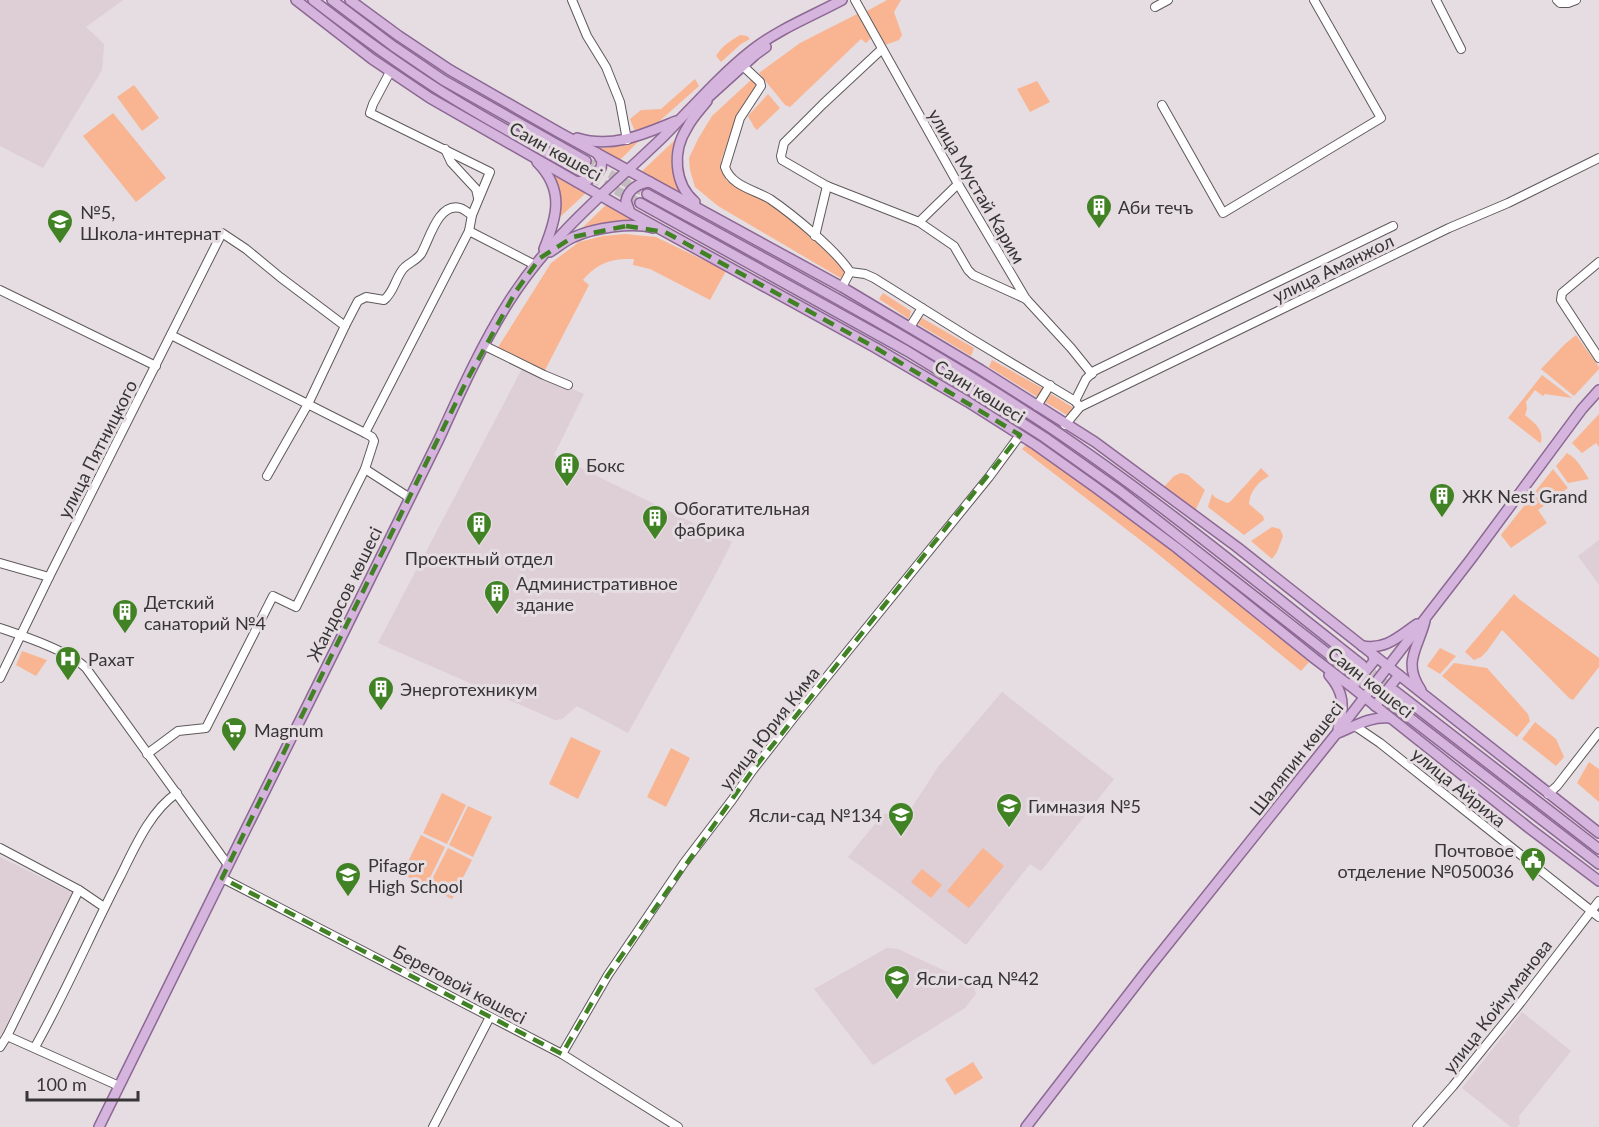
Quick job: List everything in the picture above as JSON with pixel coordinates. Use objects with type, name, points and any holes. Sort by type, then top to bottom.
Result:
[{"type":"main road","name":"Саин көшесі","points":[[296,0],[341,37],[390,72],[440,103],[631,213],[790,299],[937,384],[1036,445],[1177,548],[1599,881]]},
{"type":"main road","name":"Саин көшесі","points":[[313,0],[386,55],[437,89],[580,171]]},
{"type":"main road","name":"Саин көшесі","points":[[332,0],[443,80],[586,161]]},
{"type":"main road","name":"Саин көшесі","points":[[350,0],[450,70],[560,133],[842,287],[1095,442],[1237,547],[1599,833]]},
{"type":"main road","name":"Жандосов көшесі","points":[[99,1127],[385,551],[484,346],[506,306],[538,261],[564,230],[680,120],[709,89],[773,34],[842,0]]},
{"type":"main road","name":"Жандосов көшесі","points":[[680,120],[777,39],[817,13]]},
{"type":"main road","points":[[706,212],[690,198],[676,167],[677,155],[686,128],[710,97]]},
{"type":"main road","points":[[560,133],[603,143],[627,140],[680,120]]},
{"type":"main road","points":[[577,182],[588,180],[601,168],[602,163],[597,153]]},
{"type":"main road","points":[[532,156],[549,177],[556,204],[556,217],[538,261]]},
{"type":"main road","points":[[631,213],[627,205],[627,195],[638,185],[650,182]]},
{"type":"main road","name":"Саин көшесі","points":[[647,194],[835,297],[983,384],[1088,454],[1274,594],[1362,665]]},
{"type":"main road","name":"Саин көшесі","points":[[640,203],[907,351],[1044,437],[1120,491],[1354,674]]},
{"type":"main road","points":[[538,261],[573,237],[604,229],[638,226],[665,232]]},
{"type":"main road","points":[[920,347],[970,364]]},
{"type":"main road","points":[[907,351],[937,384]]},
{"type":"main road","name":"Шаляпин көшесі","points":[[1026,1127],[1148,969],[1365,697],[1582,408],[1599,390]]},
{"type":"main road","points":[[1040,408],[1088,454]]},
{"type":"main road","points":[[1036,445],[1088,470]]},
{"type":"main road","points":[[1362,646],[1378,647],[1390,642],[1426,618]]},
{"type":"main road","points":[[1426,618],[1411,665],[1415,681],[1427,699]]},
{"type":"main road","points":[[1349,684],[1356,683],[1374,661],[1373,655]]},
{"type":"main road","points":[[1315,659],[1340,690],[1343,704],[1336,734]]},
{"type":"main road","points":[[1375,706],[1399,675]]},
{"type":"main road","name":"Саин көшесі","points":[[1395,691],[1599,849]]},
{"type":"main road","name":"Саин көшесі","points":[[1388,701],[1599,864]]},
{"type":"main road","points":[[1336,734],[1373,719],[1390,718]]},
{"type":"street","points":[[572,0],[587,36],[606,68],[620,102],[627,140]]},
{"type":"street","name":"улица Мустай Карим","points":[[855,0],[958,184],[1026,299],[1092,374]]},
{"type":"street","points":[[1155,7],[1168,0]]},
{"type":"street","points":[[1162,105],[1223,213],[1381,118],[1314,0]]},
{"type":"street","points":[[1436,0],[1461,49]]},
{"type":"street","points":[[1557,0],[1560,3],[1576,0]]},
{"type":"street","points":[[882,49],[784,143],[782,160],[827,186],[918,222],[954,246],[970,273],[1026,299]]},
{"type":"street","points":[[743,66],[760,82],[761,86],[740,118],[725,167],[728,175],[741,185],[769,199],[815,236],[846,265],[850,272]]},
{"type":"street","points":[[365,433],[469,231],[478,198],[490,172],[370,113],[390,72]]},
{"type":"street","points":[[445,149],[451,162],[476,189],[478,198]]},
{"type":"street","name":"улица Аманжол","points":[[1077,404],[1449,228],[1508,203],[1599,158]]},
{"type":"street","points":[[918,222],[958,184]]},
{"type":"street","points":[[815,236],[827,186]]},
{"type":"street","points":[[267,476],[308,404],[358,301],[366,297],[384,300],[390,295],[401,272],[419,257],[438,219],[445,211],[461,208],[472,215]]},
{"type":"street","points":[[1065,425],[1077,404],[1086,379],[1092,374],[1393,226]]},
{"type":"street","points":[[469,231],[538,261]]},
{"type":"street","name":"улица Пятницкого","points":[[0,678],[222,232],[345,326]]},
{"type":"street","points":[[1599,262],[1562,293],[1561,300],[1599,358]]},
{"type":"street","points":[[842,287],[850,272]]},
{"type":"street","points":[[850,272],[874,278],[1077,404]]},
{"type":"street","points":[[0,290],[156,366]]},
{"type":"street","points":[[910,327],[922,308]]},
{"type":"street","points":[[147,754],[178,731],[206,728],[273,596],[296,607],[365,469],[374,441],[365,433],[171,335]]},
{"type":"street","points":[[484,346],[568,385]]},
{"type":"street","points":[[1040,408],[1050,386]]},
{"type":"street","name":"улица Юрия Кима","points":[[562,1054],[608,975],[684,864],[752,771],[989,477],[1020,435]]},
{"type":"street","points":[[365,469],[410,498]]},
{"type":"street","points":[[0,563],[49,577]]},
{"type":"street","points":[[0,628],[72,657],[81,664],[228,865]]},
{"type":"street","name":"улица Айриха","points":[[1355,726],[1380,743],[1599,917]]},
{"type":"street","points":[[1548,794],[1557,786],[1599,732]]},
{"type":"street","points":[[35,1047],[143,833],[167,800],[177,793]]},
{"type":"street","points":[[0,848],[79,890],[104,907]]},
{"type":"street","name":"Береговой көшесі","points":[[222,878],[562,1054],[678,1127]]},
{"type":"street","points":[[0,1047],[8,1036],[79,890]]},
{"type":"street","name":"улица Койчуманова","points":[[1417,1127],[1521,1002],[1599,901]]},
{"type":"street","points":[[433,1127],[490,1017]]},
{"type":"street","points":[[8,1036],[119,1086]]},
{"type":"highlighted area","points":[[626,226],[665,232],[876,348],[1020,435],[752,771],[608,975],[562,1054],[222,878],[467,380],[516,291],[540,258],[573,237]]},
{"type":"shaded area","points":[[0,0],[123,0],[86,27],[104,44],[102,70],[43,168],[0,146]]},
{"type":"shaded area","points":[[887,0],[901,0],[894,12],[902,35],[899,40],[885,45],[867,11]]},
{"type":"shaded area","points":[[859,13],[871,38],[866,43],[861,39],[790,107],[785,105],[759,73],[800,43]]},
{"type":"shaded area","points":[[740,35],[750,39],[721,62],[716,56],[718,52]]},
{"type":"shaded area","points":[[695,79],[699,86],[654,126],[636,134],[630,119],[641,110],[661,109]]},
{"type":"shaded area","points":[[752,79],[757,86],[735,121],[721,161],[723,173],[727,181],[774,206],[812,238],[848,273],[844,280],[718,206],[695,187],[689,158],[698,139],[712,116]]},
{"type":"shaded area","points":[[1037,81],[1050,102],[1030,112],[1017,89]]},
{"type":"shaded area","points":[[134,85],[159,118],[142,131],[117,97]]},
{"type":"shaded area","points":[[768,94],[780,108],[757,130],[748,116]]},
{"type":"shaded area","points":[[113,113],[166,178],[136,202],[83,136]]},
{"type":"shaded area","points":[[675,140],[672,166],[680,192],[641,172]]},
{"type":"shaded area","points":[[639,141],[620,160],[596,147],[607,148]]},
{"type":"shaded area","points":[[552,172],[587,192],[559,218],[558,195]]},
{"type":"shaded area","points":[[608,203],[642,222],[612,223],[581,229]]},
{"type":"shaded area","points":[[625,234],[656,237],[726,271],[710,300],[650,269],[633,265],[634,259],[619,259],[599,266],[583,280],[589,285],[544,372],[497,349],[551,263],[579,242]]},
{"type":"shaded area","points":[[883,293],[911,311],[909,319],[879,299]]},
{"type":"shaded area","points":[[922,318],[974,348],[971,356],[918,324]]},
{"type":"shaded area","points":[[1576,335],[1599,369],[1574,396],[1541,369]]},
{"type":"shaded area","points":[[992,360],[1042,388],[1039,398],[989,367]]},
{"type":"shaded area","points":[[523,367],[584,394],[554,455],[732,542],[628,733],[577,706],[562,719],[555,720],[378,643]]},
{"type":"shaded area","points":[[1542,375],[1572,398],[1545,394],[1543,396],[1535,390],[1526,402],[1525,415],[1540,430],[1542,437],[1540,443],[1508,418]]},
{"type":"shaded area","points":[[1051,394],[1077,410],[1070,417],[1045,402]]},
{"type":"shaded area","points":[[1599,414],[1599,447],[1596,443],[1582,453],[1572,443]]},
{"type":"shaded area","points":[[1028,443],[1152,534],[1309,662],[1301,671],[1148,546],[1022,449]]},
{"type":"shaded area","points":[[1567,453],[1577,461],[1589,479],[1568,483],[1556,466]]},
{"type":"shaded area","points":[[1261,468],[1269,476],[1255,487],[1249,504],[1263,516],[1264,520],[1244,535],[1208,507],[1212,494],[1227,503],[1230,502]]},
{"type":"shaded area","points":[[1553,469],[1568,488],[1538,510],[1547,523],[1511,548],[1501,535]]},
{"type":"shaded area","points":[[1181,473],[1188,475],[1205,490],[1195,511],[1164,487],[1174,476]]},
{"type":"shaded area","points":[[1272,527],[1280,529],[1283,536],[1272,559],[1251,541]]},
{"type":"shaded area","points":[[1599,540],[1599,585],[1578,556]]},
{"type":"shaded area","points":[[1514,594],[1599,658],[1599,667],[1573,700],[1502,630],[1481,657],[1474,660],[1465,652]]},
{"type":"shaded area","points":[[1440,648],[1456,656],[1440,674],[1427,666]]},
{"type":"shaded area","points":[[22,651],[47,660],[36,676],[16,665]]},
{"type":"shaded area","points":[[1454,663],[1487,668],[1528,714],[1530,721],[1517,737],[1442,676]]},
{"type":"shaded area","name":"Гимназия №5","points":[[1002,692],[1114,779],[1041,871],[1030,864],[966,945],[848,857],[883,814],[899,813],[905,818],[938,767]]},
{"type":"shaded area","points":[[1535,722],[1556,739],[1564,757],[1556,766],[1522,739]]},
{"type":"shaded area","points":[[571,737],[601,751],[578,799],[549,784]]},
{"type":"shaded area","points":[[671,748],[690,758],[666,807],[647,797]]},
{"type":"shaded area","points":[[1589,762],[1599,769],[1599,802],[1577,783]]},
{"type":"shaded area","points":[[442,793],[466,805],[447,844],[423,833]]},
{"type":"shaded area","points":[[468,806],[492,817],[473,857],[449,845]]},
{"type":"shaded area","points":[[421,835],[445,847],[426,886],[402,874]]},
{"type":"shaded area","points":[[448,848],[472,860],[452,899],[428,887]]},
{"type":"shaded area","points":[[983,848],[1004,866],[969,908],[947,891]]},
{"type":"shaded area","points":[[0,857],[73,893],[0,1037]]},
{"type":"shaded area","points":[[922,869],[942,885],[931,898],[911,882]]},
{"type":"shaded area","name":"Ясли-сад №42","points":[[887,948],[898,949],[973,984],[976,994],[965,1008],[873,1065],[814,989]]},
{"type":"shaded area","points":[[1522,1012],[1571,1051],[1519,1116],[1520,1123],[1517,1127],[1511,1127],[1462,1088]]},
{"type":"shaded area","points":[[973,1062],[983,1078],[955,1095],[945,1079]]},
{"type":"tunnel","points":[[586,161],[647,194]]},
{"type":"tunnel","points":[[580,171],[640,203]]},
{"type":"tunnel","points":[[1362,665],[1395,691]]},
{"type":"tunnel","points":[[1354,674],[1387,700]]},
{"type":"place","name":"Аби течъ","points":[[1099,230]]},
{"type":"place","name":"№5, Школа-интернат","points":[[60,245]]},
{"type":"place","name":"Бокс","points":[[567,488]]},
{"type":"place","name":"ЖК Nest Grand","points":[[1442,519]]},
{"type":"place","name":"Обогатительная фабрика","points":[[655,541]]},
{"type":"place","name":"Проектный отдел","points":[[479,547]]},
{"type":"place","name":"Административное здание","points":[[497,616]]},
{"type":"place","name":"Детский санаторий №4","points":[[125,635]]},
{"type":"place","name":"Рахат","points":[[68,682]]},
{"type":"place","name":"Энерготехникум","points":[[381,712]]},
{"type":"place","name":"Magnum","points":[[234,753]]},
{"type":"place","name":"Гимназия №5","points":[[1009,829]]},
{"type":"place","name":"Ясли-сад №134","points":[[901,838]]},
{"type":"place","name":"Почтовое отделение №050036","points":[[1533,883]]},
{"type":"place","name":"Pifagor High School","points":[[348,898]]},
{"type":"place","name":"Ясли-сад №42","points":[[897,1001]]}]
